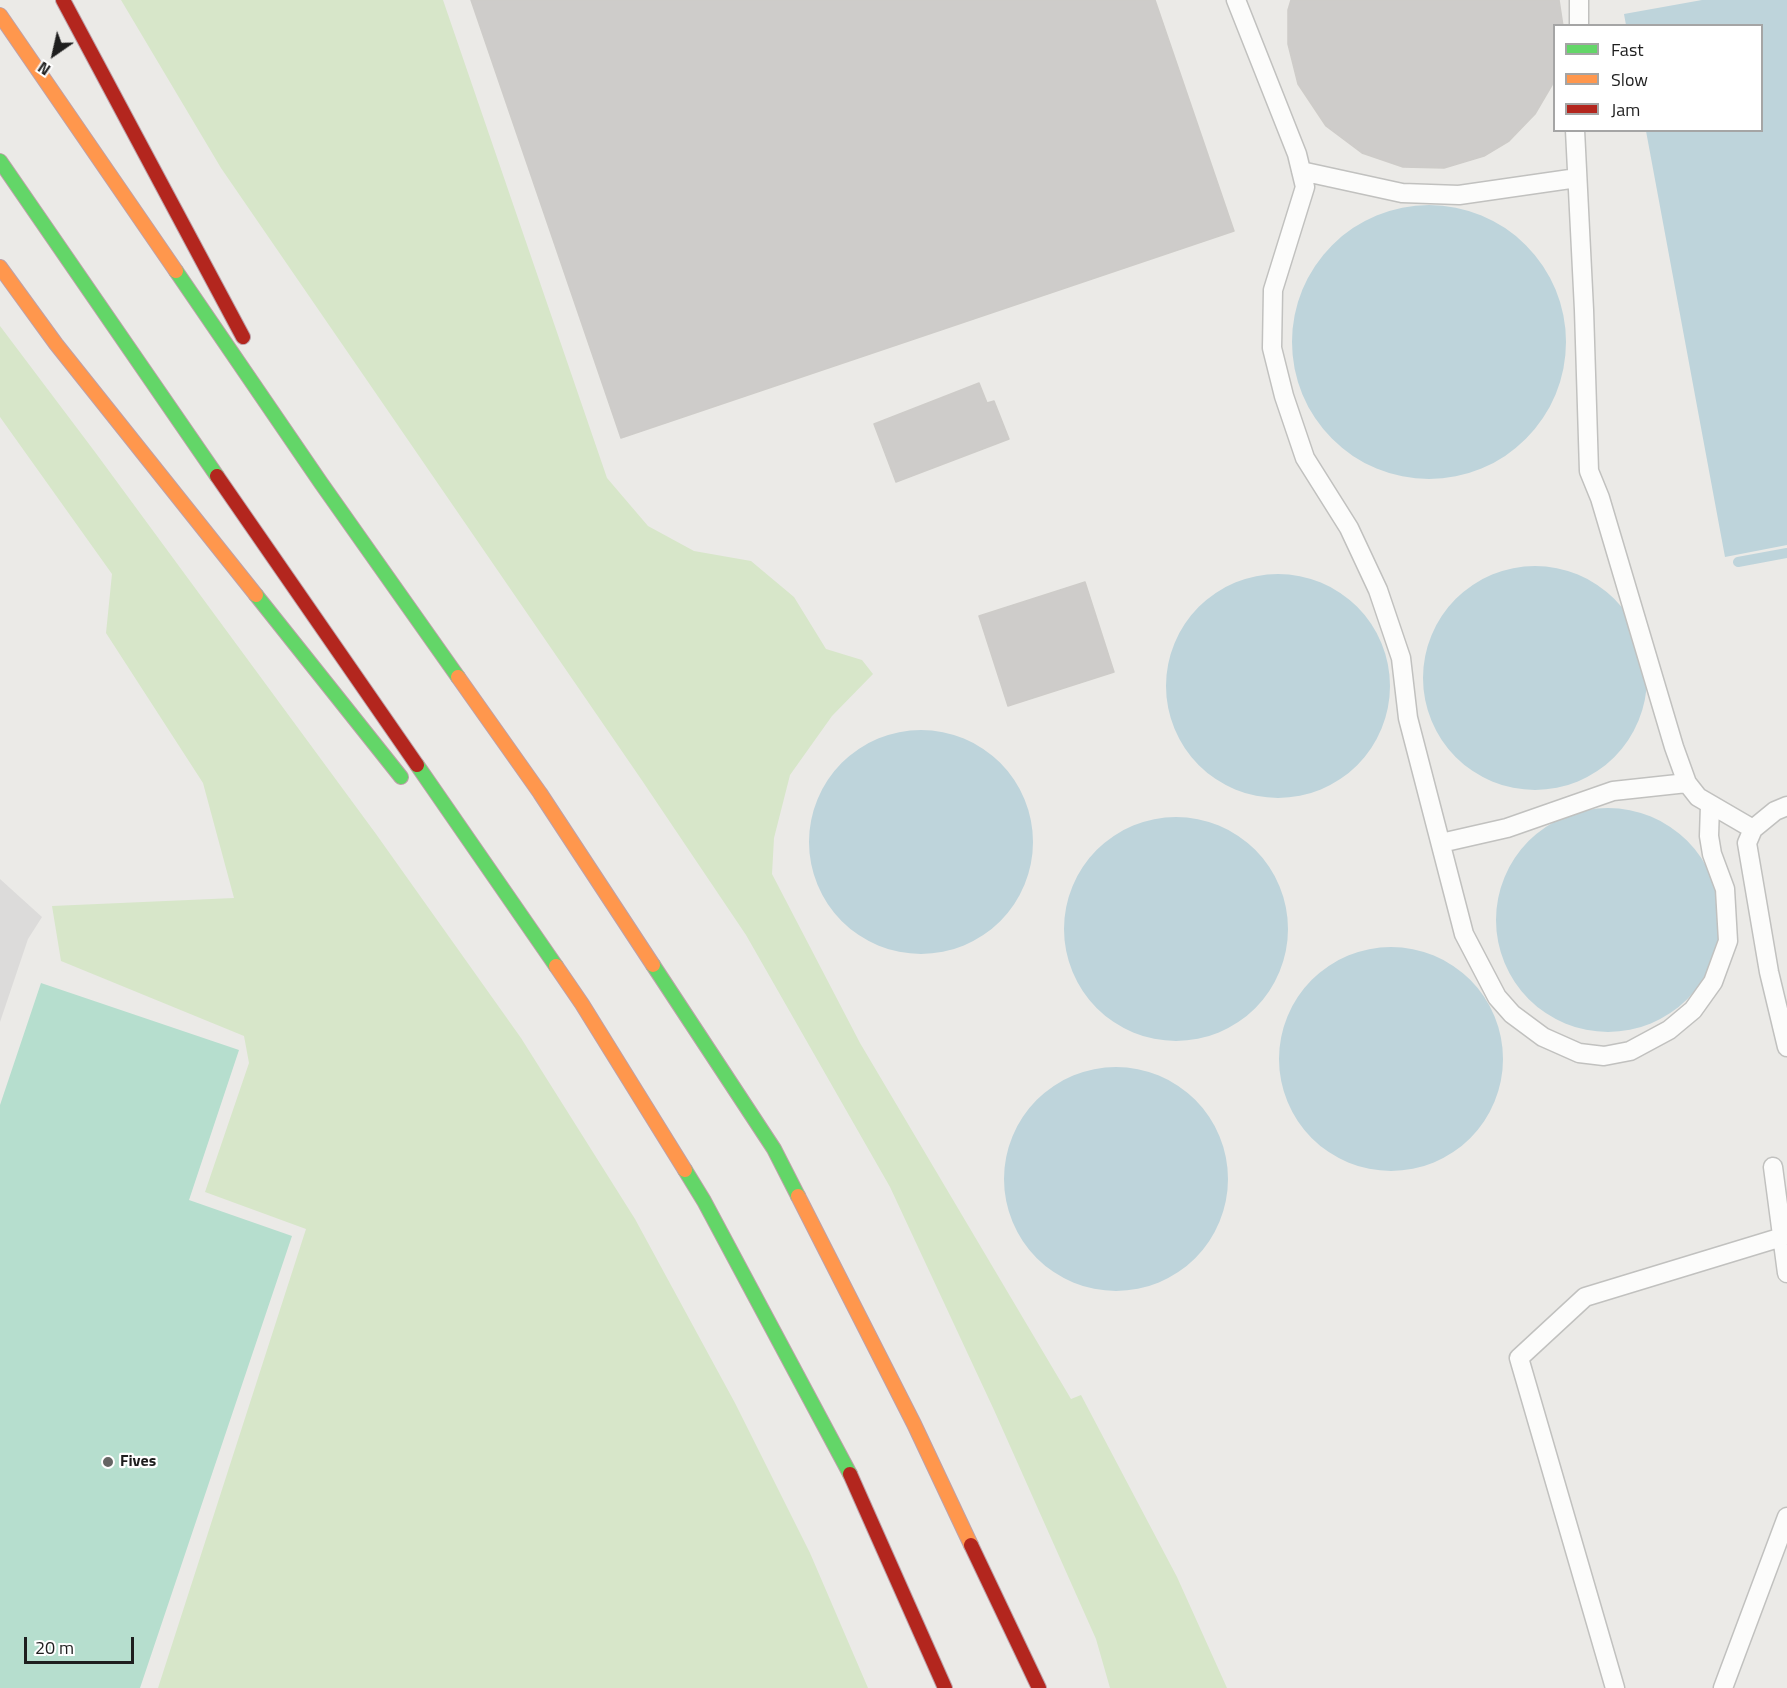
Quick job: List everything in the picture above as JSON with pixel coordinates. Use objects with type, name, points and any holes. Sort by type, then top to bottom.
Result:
[{"type":"highway","points":[[63,0],[248,346]]},
{"type":"highway","points":[[0,15],[321,483],[540,793],[774,1149],[914,1424],[1039,1688]]},
{"type":"highway","points":[[0,161],[582,1004],[704,1201],[839,1451],[945,1688]]},
{"type":"highway","points":[[0,267],[56,344],[411,790]]},
{"type":"highway","points":[[265,378],[321,483]]},
{"type":"highway","points":[[456,846],[582,1004]]},
{"type":"lane","points":[[1236,0],[1297,154],[1305,187],[1273,290],[1272,348],[1284,396],[1305,458],[1349,528],[1378,590],[1401,658],[1408,718],[1464,934],[1497,996],[1512,1014],[1543,1037],[1579,1053],[1604,1056],[1630,1051],[1669,1030],[1693,1010],[1713,982],[1728,940],[1728,909],[1725,889],[1711,845],[1710,805]]},
{"type":"lane","points":[[1579,0],[1579,24]]},
{"type":"lane","points":[[1575,132],[1585,321],[1589,471],[1600,498],[1674,747],[1687,783],[1698,797],[1753,829]]},
{"type":"lane","points":[[1301,171],[1402,193],[1459,195],[1577,178]]},
{"type":"lane","points":[[1441,843],[1507,828],[1613,791],[1687,783]]},
{"type":"lane","points":[[1787,806],[1753,829],[1747,843],[1769,972],[1787,1047]]},
{"type":"lane","points":[[1773,1167],[1787,1273]]},
{"type":"lane","points":[[1616,1688],[1519,1358],[1585,1297],[1782,1237]]},
{"type":"lane","points":[[1724,1688],[1787,1517]]},
{"type":"green space","points":[[121,0],[443,0],[607,478],[648,526],[694,551],[751,561],[794,597],[826,649],[862,660],[873,674],[832,716],[790,775],[774,838],[772,874],[860,1043],[1071,1399],[1081,1395],[1177,1577],[1227,1688],[1110,1688],[1096,1639],[994,1410],[890,1187],[746,935],[221,168]]},
{"type":"green space","points":[[0,326],[376,834],[521,1038],[635,1219],[735,1403],[810,1553],[868,1688],[158,1688],[306,1229],[205,1192],[249,1063],[244,1036],[61,961],[52,906],[234,898],[203,783],[106,633],[112,574],[0,417]]},
{"type":"green space","name":"Fives","points":[[41,983],[239,1050],[189,1200],[292,1236],[140,1688],[0,1688],[0,1105]]},
{"type":"shaded area","points":[[0,879],[42,917],[28,939],[0,1022]]},
{"type":"water","points":[[1702,0],[1787,0],[1787,545],[1725,557],[1646,132],[1763,132],[1763,24],[1626,24],[1624,14]]},
{"type":"water","points":[[1442,205],[1482,215],[1505,228],[1526,245],[1543,266],[1556,289],[1564,315],[1566,342],[1564,369],[1556,395],[1543,418],[1526,439],[1505,456],[1482,469],[1456,477],[1416,479],[1376,469],[1364,463],[1342,448],[1323,429],[1302,395],[1294,369],[1292,329],[1302,289],[1308,277],[1323,255],[1342,236],[1376,215],[1402,207]]},
{"type":"water","points":[[1535,566],[1557,568],[1578,575],[1597,585],[1614,599],[1628,616],[1638,635],[1645,656],[1647,678],[1645,700],[1638,721],[1628,740],[1614,757],[1597,771],[1578,781],[1557,788],[1535,790],[1513,788],[1492,781],[1473,771],[1456,757],[1442,740],[1432,721],[1425,700],[1423,678],[1425,656],[1432,635],[1442,616],[1456,599],[1473,585],[1492,575],[1513,568]]},
{"type":"water","points":[[1278,574],[1300,576],[1331,587],[1357,607],[1377,633],[1388,664],[1390,686],[1388,708],[1377,739],[1357,765],[1331,785],[1300,796],[1278,798],[1256,796],[1225,785],[1199,765],[1179,739],[1168,708],[1166,686],[1168,664],[1179,633],[1199,607],[1225,587],[1256,576]]},
{"type":"water","points":[[921,730],[943,732],[974,743],[1000,763],[1020,789],[1031,820],[1033,842],[1031,864],[1020,895],[1000,921],[974,941],[943,952],[921,954],[899,952],[868,941],[842,921],[822,895],[811,864],[809,842],[811,820],[822,789],[842,763],[868,743],[899,732]]},
{"type":"water","points":[[1608,808],[1630,810],[1661,821],[1679,833],[1695,849],[1707,867],[1715,888],[1720,920],[1718,942],[1707,973],[1695,991],[1679,1007],[1661,1019],[1640,1027],[1608,1032],[1586,1030],[1555,1019],[1537,1007],[1521,991],[1509,973],[1501,952],[1496,920],[1498,898],[1509,867],[1521,849],[1537,833],[1555,821],[1576,813]]},
{"type":"water","points":[[1176,817],[1198,819],[1229,830],[1247,842],[1263,858],[1275,876],[1283,897],[1288,929],[1286,951],[1275,982],[1263,1000],[1247,1016],[1229,1028],[1208,1036],[1176,1041],[1154,1039],[1123,1028],[1105,1016],[1089,1000],[1077,982],[1069,961],[1064,929],[1066,907],[1077,876],[1089,858],[1105,842],[1123,830],[1144,822]]},
{"type":"water","points":[[1391,947],[1413,949],[1444,960],[1470,980],[1490,1006],[1501,1037],[1503,1059],[1501,1081],[1490,1112],[1470,1138],[1444,1158],[1413,1169],[1391,1171],[1369,1169],[1338,1158],[1312,1138],[1292,1112],[1281,1081],[1279,1059],[1281,1037],[1292,1006],[1312,980],[1338,960],[1369,949]]},
{"type":"water","points":[[1116,1067],[1138,1069],[1169,1080],[1195,1100],[1215,1126],[1226,1157],[1228,1179],[1226,1201],[1215,1232],[1195,1258],[1169,1278],[1138,1289],[1116,1291],[1094,1289],[1063,1278],[1037,1258],[1017,1232],[1006,1201],[1004,1179],[1006,1157],[1017,1126],[1037,1100],[1063,1080],[1094,1069]]},
{"type":"building","points":[[471,0],[1155,0],[1234,231],[621,438]]},
{"type":"building","points":[[1291,0],[1559,0],[1563,24],[1553,24],[1552,85],[1535,114],[1509,141],[1484,156],[1444,168],[1403,167],[1362,153],[1326,126],[1298,84],[1288,44],[1288,10]]},
{"type":"building","points":[[979,383],[987,403],[994,401],[1009,439],[896,482],[874,424]]},
{"type":"building","points":[[1085,582],[1114,672],[1008,706],[979,616]]},
{"type":"waterway","points":[[1738,562],[1787,553]]},
{"type":"traffic: fast","points":[[0,161],[217,476]]},
{"type":"traffic: fast","points":[[176,271],[321,483],[458,677]]},
{"type":"traffic: fast","points":[[256,595],[401,777]]},
{"type":"traffic: fast","points":[[417,765],[556,966]]},
{"type":"traffic: fast","points":[[653,965],[774,1149],[798,1196]]},
{"type":"traffic: fast","points":[[685,1170],[704,1201],[850,1474]]},
{"type":"traffic: slow","points":[[0,15],[176,271]]},
{"type":"traffic: slow","points":[[0,267],[56,344],[256,595]]},
{"type":"traffic: slow","points":[[458,677],[540,793],[653,965]]},
{"type":"traffic: slow","points":[[556,966],[685,1170]]},
{"type":"traffic: slow","points":[[798,1196],[914,1424],[971,1545]]},
{"type":"traffic: jam","points":[[63,0],[243,337]]},
{"type":"traffic: jam","points":[[217,476],[417,765]]},
{"type":"traffic: jam","points":[[850,1474],[945,1688]]},
{"type":"traffic: jam","points":[[971,1545],[1039,1688]]},
{"type":"place","name":"Fives","points":[[108,1462]]}]
